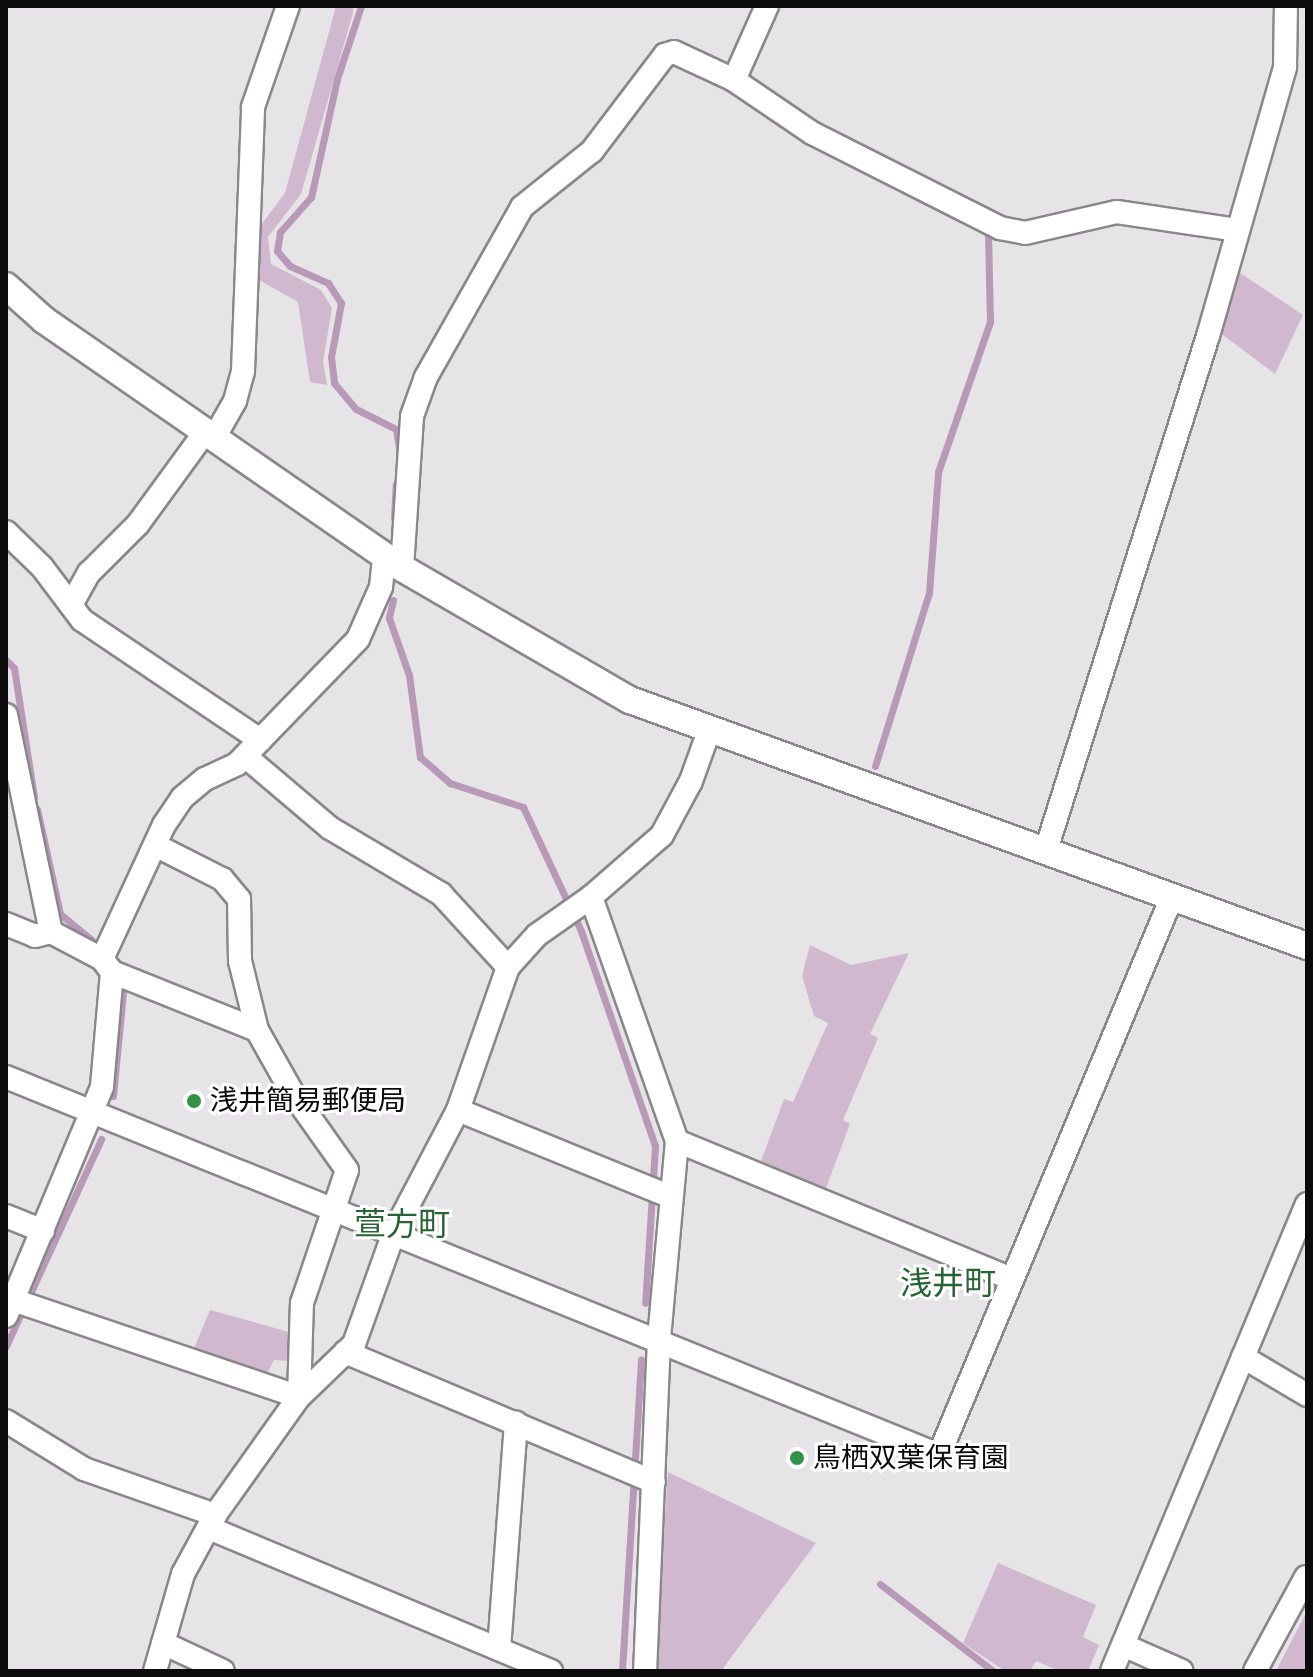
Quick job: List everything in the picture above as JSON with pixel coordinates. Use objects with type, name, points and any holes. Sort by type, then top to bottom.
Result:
[{"type":"street","points":[[71,605],[89,573],[147,513],[235,401],[243,371],[253,107],[288,6]]},
{"type":"street","points":[[734,80],[767,6]]},
{"type":"street","points":[[1046,850],[1285,67],[1286,6]]},
{"type":"street","points":[[299,1397],[18,1308],[43,1231],[94,1114],[102,1087],[107,965],[157,846],[182,798],[252,748],[358,639],[393,562],[412,416],[426,377],[522,207],[592,151],[665,55],[674,52],[734,80],[812,133],[1000,228],[1025,233],[1117,212],[1237,230]]},
{"type":"street","points":[[6,286],[44,320],[393,562],[618,693],[1307,946]]},
{"type":"street","points":[[6,532],[82,620],[252,748],[330,828],[441,894],[508,967]]},
{"type":"street","points":[[6,715],[14,788],[51,932]]},
{"type":"street","points":[[155,1671],[183,1574],[212,1522],[299,1397],[354,1344],[394,1232],[458,1110],[508,967],[562,915],[586,900],[662,835],[691,781],[710,728]]},
{"type":"street","points":[[157,846],[222,879],[239,899],[240,961],[257,1030],[293,1094],[342,1157],[347,1170],[336,1210],[302,1303],[299,1397]]},
{"type":"street","points":[[6,1077],[939,1455],[1172,897]]},
{"type":"street","points":[[586,900],[677,1141],[659,1339],[645,1671]]},
{"type":"street","points":[[6,924],[35,936],[51,932],[107,965],[257,1030]]},
{"type":"street","points":[[458,1110],[671,1197]]},
{"type":"street","points":[[677,1141],[1012,1279]]},
{"type":"street","points":[[1112,1671],[1243,1357],[1299,1245],[1307,1204]]},
{"type":"street","points":[[6,1216],[43,1231]]},
{"type":"street","points":[[345,1352],[654,1482]]},
{"type":"street","points":[[1243,1357],[1307,1395]]},
{"type":"street","points":[[6,1421],[84,1469],[551,1671]]},
{"type":"street","points":[[499,1649],[516,1423]]},
{"type":"street","points":[[1255,1671],[1306,1577]]},
{"type":"street","points":[[163,1643],[223,1671]]},
{"type":"street","points":[[1123,1645],[1182,1671]]},
{"type":"shaded area","points":[[336,6],[353,6],[353,13],[301,194],[268,237],[271,264],[321,290],[332,308],[323,362],[327,385],[310,382],[298,302],[259,280],[255,233],[285,193]]},
{"type":"shaded area","points":[[1236,270],[1303,315],[1275,374],[1219,332]]},
{"type":"shaded area","points":[[810,945],[851,965],[909,953],[870,1034],[878,1038],[843,1120],[850,1124],[826,1188],[761,1161],[784,1099],[793,1102],[828,1023],[814,1016],[802,976]]},
{"type":"shaded area","points":[[210,1310],[289,1332],[290,1361],[274,1360],[266,1376],[192,1353]]},
{"type":"shaded area","points":[[668,1472],[816,1543],[721,1671],[655,1671]]},
{"type":"shaded area","points":[[998,1563],[1096,1605],[1083,1637],[1099,1645],[1088,1671],[1060,1671],[1036,1661],[1030,1671],[1005,1671],[963,1643]]},
{"type":"shaded area","points":[[1306,1613],[1307,1671],[1276,1671]]},
{"type":"waterway","points":[[361,6],[337,79],[311,197],[280,232],[277,251],[290,266],[328,283],[341,303],[331,357],[334,383],[356,409],[396,429],[399,449]]},
{"type":"waterway","points":[[875,766],[929,593],[938,472],[990,322],[988,234]]},
{"type":"waterway","points":[[394,518],[396,485]]},
{"type":"waterway","points":[[393,600],[389,618],[409,675],[420,757],[450,783],[523,807],[581,931],[655,1146],[645,1303]]},
{"type":"waterway","points":[[6,660],[14,668],[34,797]]},
{"type":"waterway","points":[[37,809],[60,914],[92,940]]},
{"type":"waterway","points":[[113,1096],[123,993]]},
{"type":"waterway","points":[[6,1346],[101,1139]]},
{"type":"waterway","points":[[622,1671],[641,1360]]},
{"type":"waterway","points":[[880,1584],[993,1671]]},
{"type":"place","name":"浅井簡易郵便局","points":[[194,1101]]},
{"type":"place","name":"鳥栖双葉保育園","points":[[797,1458]]},
{"type":"district","name":"萱方町","points":[[402,1225]]},
{"type":"district","name":"浅井町","points":[[948,1284]]}]
